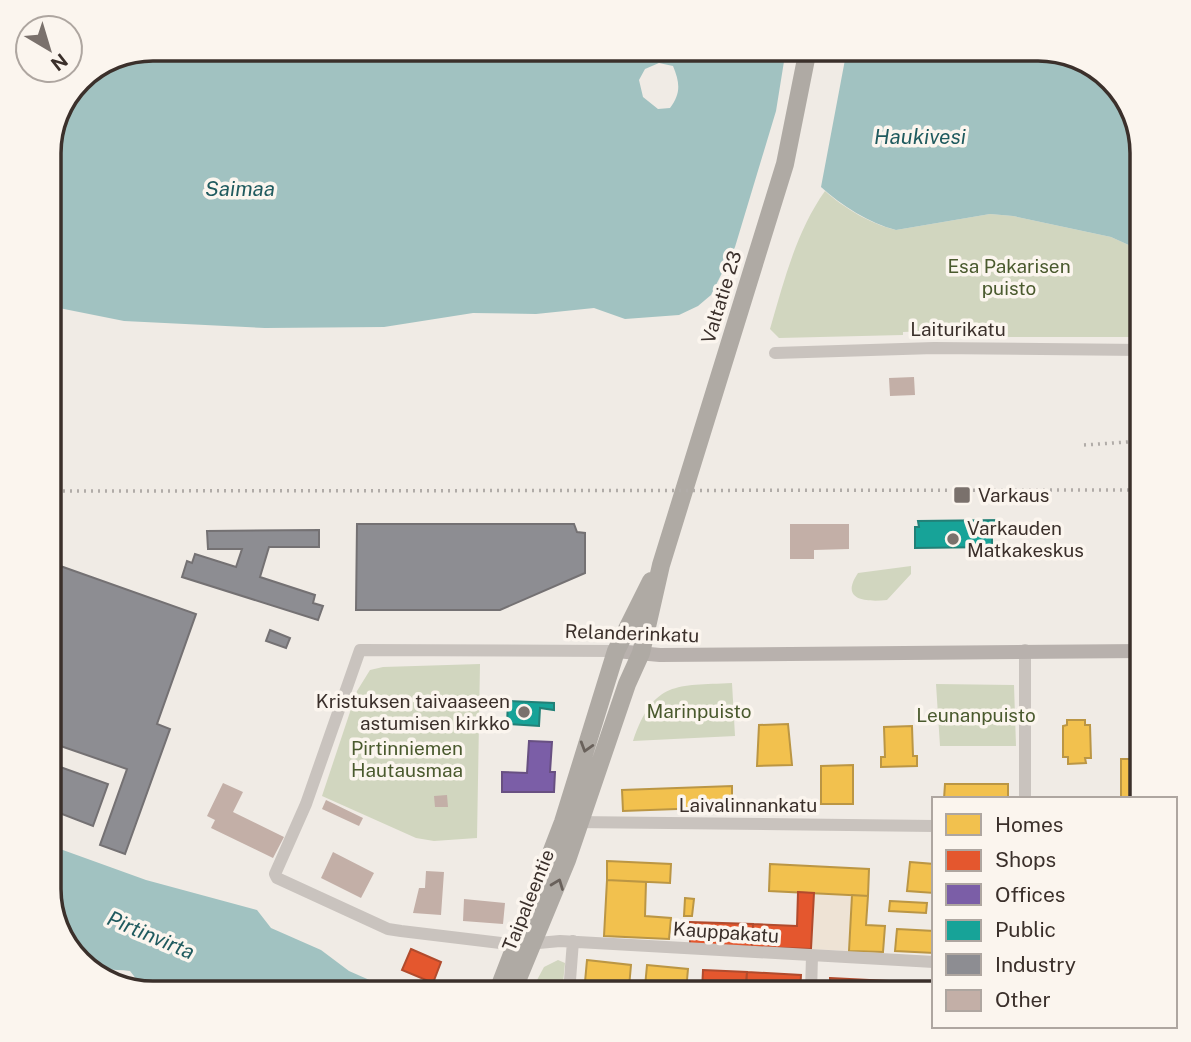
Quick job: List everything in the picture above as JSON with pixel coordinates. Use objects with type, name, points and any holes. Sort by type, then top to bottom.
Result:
[{"type":"highway","name":"Valtatie 23","points":[[572,822],[641,653],[663,560],[785,164],[806,61]]},
{"type":"highway","name":"Valtatie 23","points":[[572,822],[616,652],[663,560]]},
{"type":"highway","name":"Taipaleentie","points":[[508,981],[525,946],[572,822]]},
{"type":"main road","name":"Relanderinkatu","points":[[616,652],[1130,651]]},
{"type":"street","name":"Laiturikatu","points":[[775,353],[934,348],[1130,350]]},
{"type":"street","name":"Relanderinkatu","points":[[275,874],[306,804],[360,650],[616,652]]},
{"type":"street","points":[[1025,650],[1026,797]]},
{"type":"street","name":"Laivalinnankatu","points":[[572,822],[932,827]]},
{"type":"street","name":"Kauppakatu","points":[[275,874],[288,884],[388,929],[525,946],[573,942],[932,962]]},
{"type":"street","points":[[570,981],[573,942]]},
{"type":"street","points":[[811,981],[812,956]]},
{"type":"green space","name":"Esa Pakarisen puisto","points":[[825,191],[858,215],[896,230],[990,214],[1013,216],[1111,237],[1130,246],[1130,337],[993,337],[975,329],[903,332],[903,335],[779,338],[770,329],[786,275],[815,207]]},
{"type":"green space","points":[[911,566],[911,574],[887,600],[864,600],[854,594],[853,582],[858,573]]},
{"type":"green space","name":"Pirtinniemen Hautausmaa","points":[[480,664],[477,838],[434,841],[416,838],[322,796],[357,691],[370,670],[383,667]]},
{"type":"green space","name":"Marinpuisto","points":[[732,683],[735,736],[633,741],[649,707],[669,690]]},
{"type":"green space","name":"Leunanpuisto","points":[[936,684],[1014,685],[1016,746],[940,746]]},
{"type":"green space","points":[[558,960],[565,963],[563,981],[536,981],[544,967]]},
{"type":"shaded area","points":[[814,893],[852,895],[849,951],[811,949]]},
{"type":"water","name":"Saimaa","points":[[153,61],[784,61],[776,111],[735,247],[711,295],[698,306],[679,315],[625,319],[594,308],[536,314],[473,313],[384,327],[265,328],[124,321],[61,308],[61,147],[64,129],[80,97],[107,74],[135,63]],"holes":[[[659,63],[673,66],[678,93],[670,108],[658,109],[643,97],[639,80],[645,69]]]},
{"type":"water","name":"Haukivesi","points":[[845,61],[1056,63],[1073,68],[1098,84],[1111,97],[1127,129],[1130,153],[1130,246],[1111,237],[1013,216],[990,214],[896,230],[866,218],[821,187]]},
{"type":"water","name":"Pirtinvirta","points":[[61,849],[146,880],[257,910],[271,928],[321,950],[349,971],[372,981],[153,981],[136,979],[130,971],[109,969],[80,945],[64,913],[61,895]]},
{"type":"building: Homes","points":[[1067,720],[1085,720],[1085,725],[1090,725],[1091,758],[1085,758],[1086,763],[1068,764],[1068,757],[1063,757],[1063,726],[1067,725]]},
{"type":"building: Homes","points":[[788,724],[792,765],[757,766],[759,725]]},
{"type":"building: Homes","points":[[912,726],[913,756],[917,756],[917,766],[881,767],[881,757],[885,757],[884,727]]},
{"type":"building: Homes","points":[[1121,759],[1130,759],[1130,797],[1121,797]]},
{"type":"building: Homes","points":[[853,765],[853,804],[821,804],[821,766]]},
{"type":"building: Homes","points":[[945,784],[1008,784],[1008,797],[944,797]]},
{"type":"building: Homes","points":[[732,786],[732,807],[623,811],[622,790]]},
{"type":"building: Homes","points":[[607,861],[671,864],[670,883],[607,880]]},
{"type":"building: Homes","points":[[910,862],[932,864],[932,893],[907,891]]},
{"type":"building: Homes","points":[[770,864],[869,869],[868,896],[769,891]]},
{"type":"building: Homes","points":[[607,880],[646,882],[645,916],[671,918],[669,939],[604,936]]},
{"type":"building: Homes","points":[[852,895],[868,896],[866,925],[885,926],[883,952],[849,951]]},
{"type":"building: Homes","points":[[685,898],[694,899],[692,916],[684,916]]},
{"type":"building: Homes","points":[[890,901],[927,903],[926,913],[889,911]]},
{"type":"building: Homes","points":[[897,929],[932,931],[932,953],[895,951]]},
{"type":"building: Homes","points":[[587,960],[631,965],[630,981],[585,981]]},
{"type":"building: Homes","points":[[647,965],[688,969],[687,981],[646,981]]},
{"type":"building: Shops","points":[[798,892],[814,893],[811,949],[752,947],[753,924],[797,926]]},
{"type":"building: Shops","points":[[690,922],[753,924],[752,947],[690,944]]},
{"type":"building: Shops","points":[[411,949],[441,962],[434,981],[402,970]]},
{"type":"building: Shops","points":[[703,970],[747,972],[746,981],[702,981]]},
{"type":"building: Shops","points":[[747,972],[801,975],[801,981],[746,981]]},
{"type":"building: Shops","points":[[830,978],[888,981],[830,981]]},
{"type":"building: Offices","points":[[529,741],[552,742],[550,772],[555,772],[554,792],[502,792],[502,772],[527,773]]},
{"type":"building: Public","name":"Varkauden Matkakeskus","points":[[1002,520],[1002,529],[992,529],[992,547],[915,548],[915,527],[919,527],[918,521]]},
{"type":"building: Public","name":"Kristuksen taivaaseen astumisen kirkko","points":[[508,701],[554,703],[554,710],[540,708],[539,726],[507,724]]},
{"type":"building: Industry","points":[[357,524],[574,524],[577,532],[585,533],[585,573],[500,610],[356,610]]},
{"type":"building: Industry","points":[[319,530],[319,547],[269,547],[260,577],[315,595],[313,603],[323,606],[318,620],[182,577],[187,561],[192,563],[195,554],[236,567],[242,549],[208,549],[207,531]]},
{"type":"building: Industry","points":[[61,566],[196,614],[157,724],[170,729],[125,854],[100,845],[127,769],[61,746]]},
{"type":"building: Industry","points":[[270,630],[290,638],[286,648],[266,641]]},
{"type":"building: Industry","points":[[61,767],[108,784],[93,826],[61,814]]},
{"type":"building: Other","points":[[914,377],[915,395],[890,396],[889,378]]},
{"type":"building: Other","points":[[790,524],[849,524],[849,549],[814,550],[814,559],[790,559]]},
{"type":"building: Other","points":[[223,783],[243,792],[233,812],[284,837],[273,858],[211,828],[215,820],[207,816]]},
{"type":"building: Other","points":[[447,795],[448,807],[435,807],[434,796]]},
{"type":"building: Other","points":[[326,800],[363,818],[359,826],[322,809]]},
{"type":"building: Other","points":[[333,852],[374,873],[361,898],[321,878]]},
{"type":"building: Other","points":[[426,871],[444,872],[441,915],[413,913],[419,888],[425,888]]},
{"type":"building: Other","points":[[464,899],[505,903],[503,924],[463,921]]},
{"type":"railway","points":[[1084,445],[1130,442]]},
{"type":"railway","points":[[61,491],[1130,490]]},
{"type":"place","name":"Varkaus","points":[[962,495]]},
{"type":"place","name":"Varkauden Matkakeskus","points":[[953,539]]},
{"type":"place","name":"Kristuksen taivaaseen astumisen kirkko","points":[[524,712]]}]
